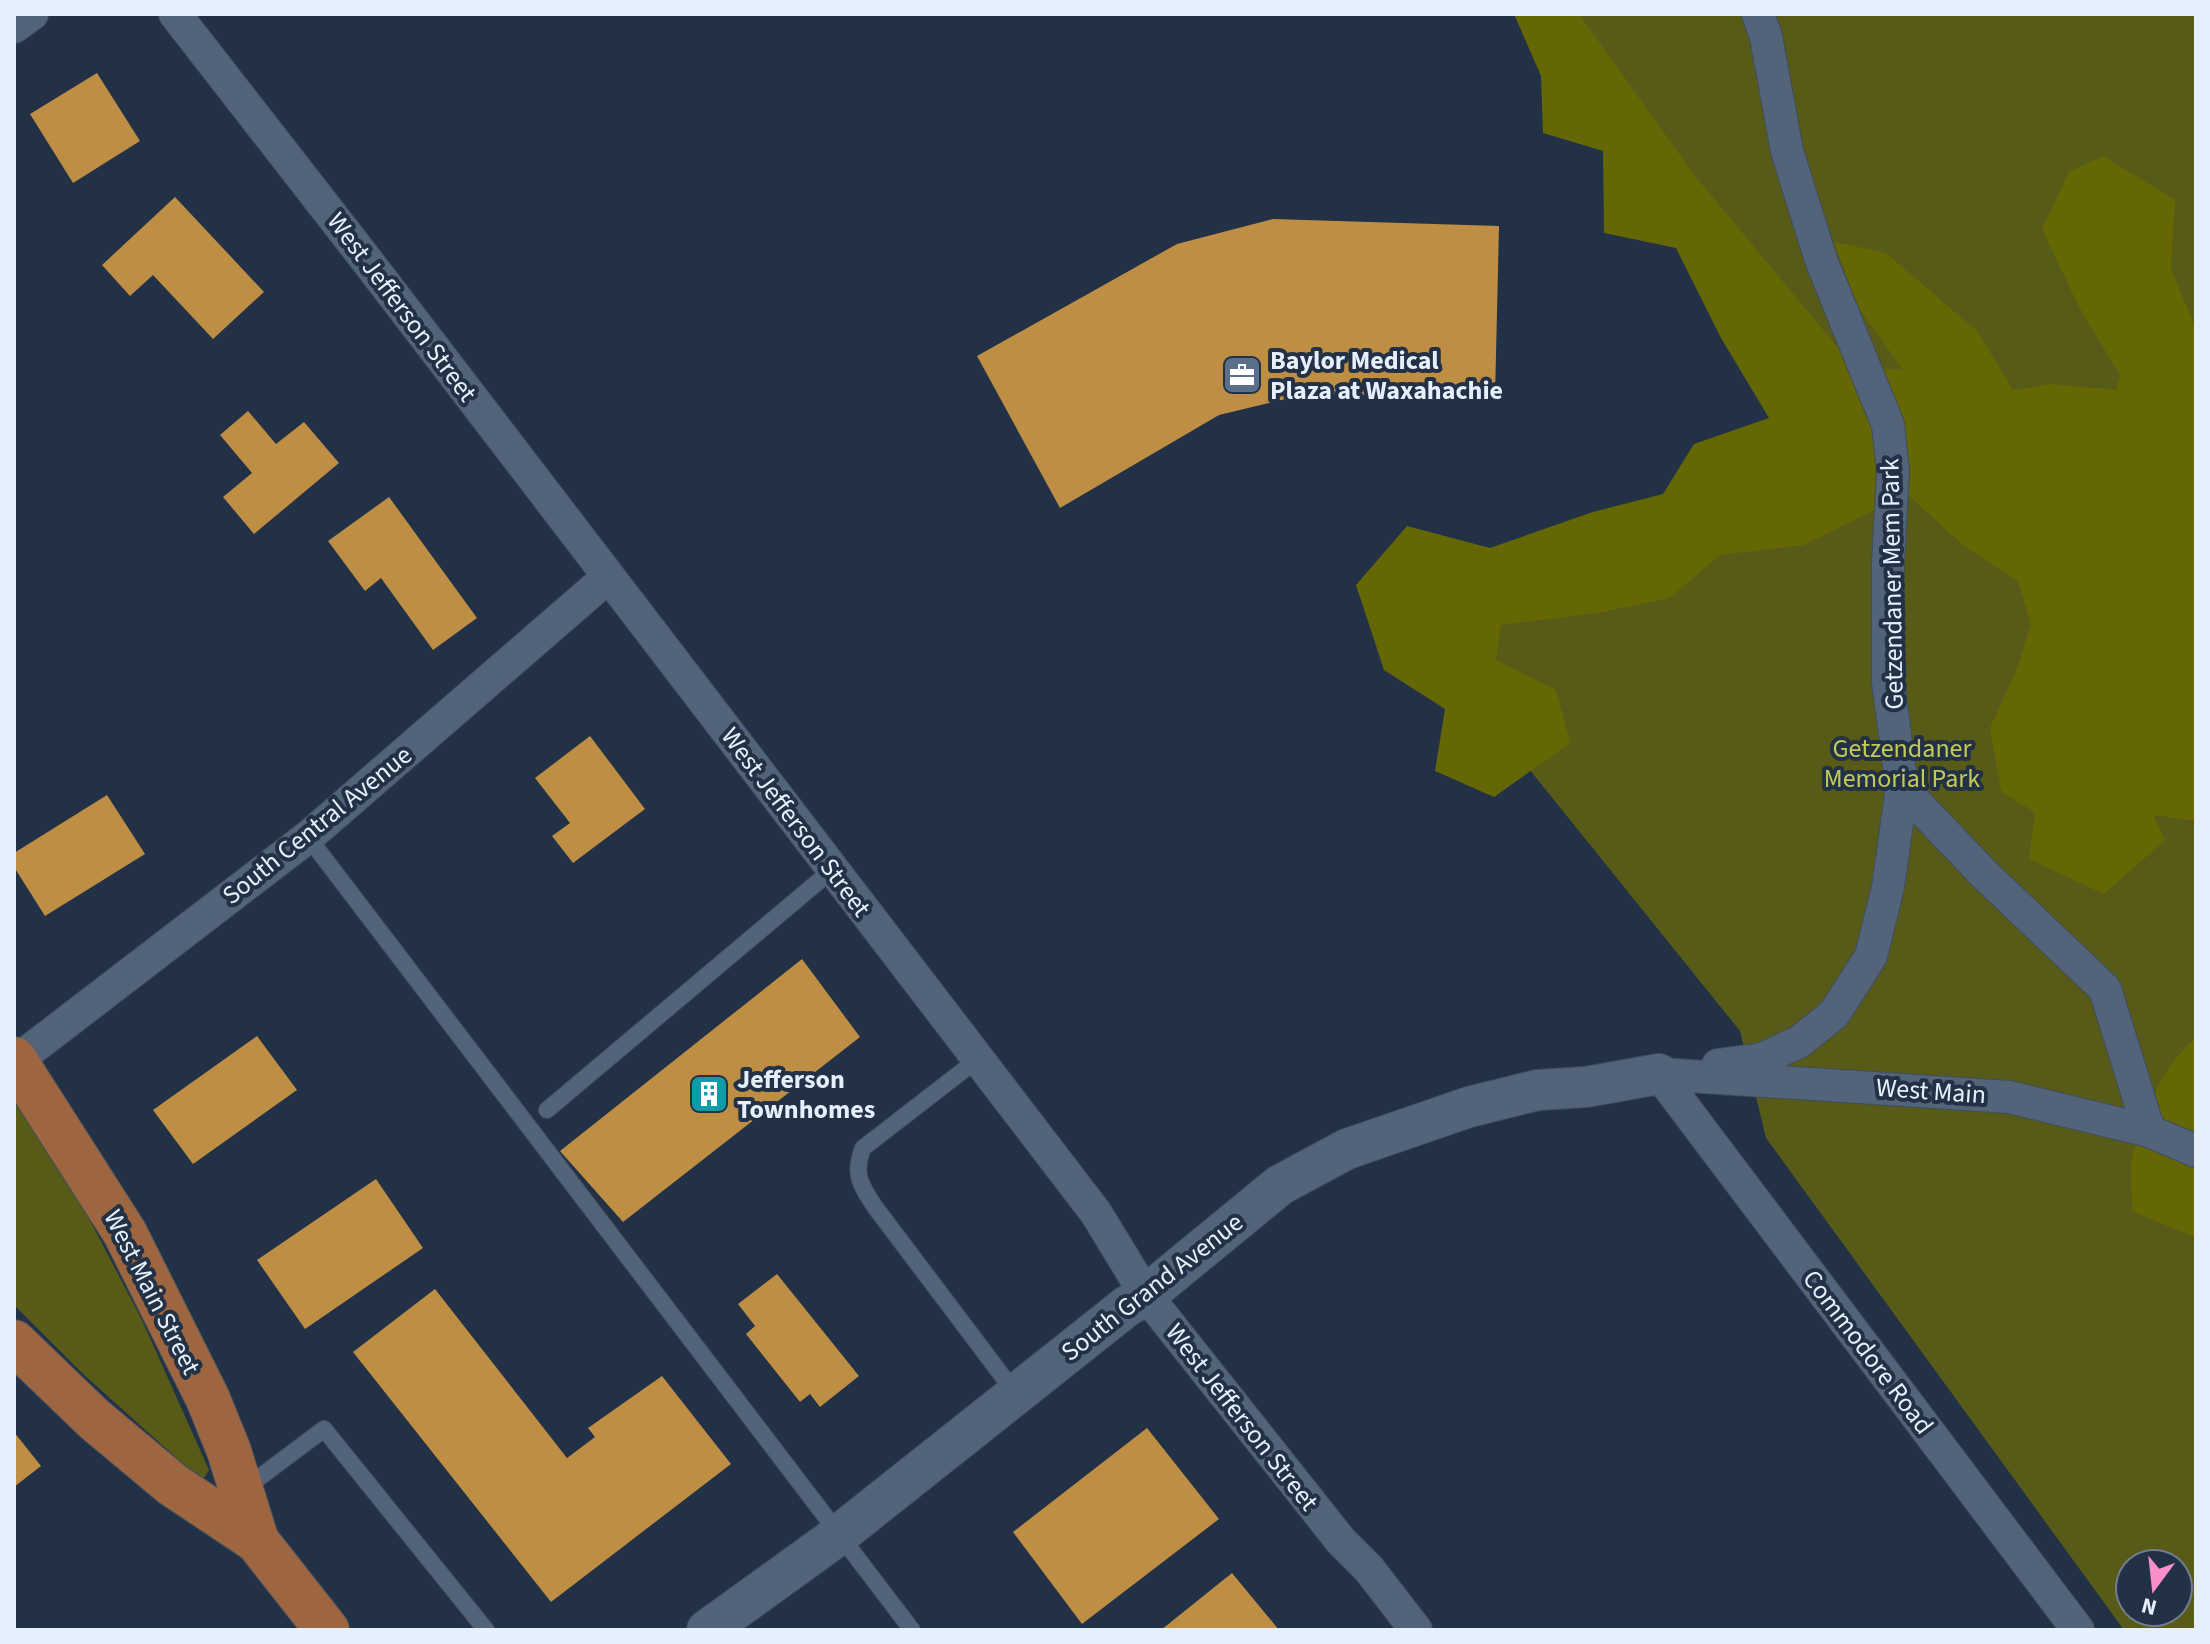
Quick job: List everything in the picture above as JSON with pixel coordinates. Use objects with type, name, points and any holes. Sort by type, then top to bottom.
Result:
[{"type":"main road","name":"West Main Street","points":[[15,1060],[125,1233],[208,1399],[229,1451],[257,1541]]},
{"type":"main road","name":"West Main Street","points":[[14,1342],[94,1419],[173,1485],[257,1541],[327,1630]]},
{"type":"street","points":[[14,27],[32,14]]},
{"type":"street","name":"West Jefferson Street","points":[[175,14],[1096,1213],[1146,1295],[1341,1541],[1369,1569],[1416,1630]]},
{"type":"street","name":"Getzendaner Mem Park","points":[[1659,1074],[1762,1059],[1799,1042],[1834,1014],[1871,956],[1888,887],[1902,788],[1888,682],[1888,563],[1893,471],[1888,425],[1817,247],[1787,151],[1766,37],[1758,14]]},
{"type":"street","name":"South Central Avenue","points":[[15,1060],[308,837],[608,577]]},
{"type":"street","points":[[1902,788],[1984,874],[2105,989],[2149,1131]]},
{"type":"street","name":"West Main","points":[[1659,1074],[2009,1097],[2149,1131],[2196,1151]]},
{"type":"street","name":"South Grand Avenue","points":[[707,1630],[840,1534],[1127,1306],[1146,1295],[1280,1185],[1347,1149],[1469,1107],[1538,1090],[1586,1087],[1659,1074]]},
{"type":"street","name":"Commodore Road","points":[[1659,1074],[2078,1630]]},
{"type":"lane","points":[[308,837],[912,1630]]},
{"type":"lane","points":[[547,1110],[832,870]]},
{"type":"lane","points":[[978,1059],[863,1148],[857,1165],[861,1186],[875,1207],[1016,1394]]},
{"type":"lane","points":[[241,1491],[324,1429],[486,1630]]},
{"type":"green space","name":"Getzendaner Memorial Park","points":[[1527,14],[2196,14],[2196,1630],[2124,1630],[2123,1628],[2194,1628],[2194,1548],[2114,1548],[2114,1616],[1766,1138],[1740,1031],[1392,599],[1862,469]]},
{"type":"green space","points":[[14,1098],[59,1161],[142,1320],[209,1470],[204,1478],[192,1472],[82,1373],[14,1305]]},
{"type":"shaded area","points":[[1514,14],[1579,14],[1695,176],[1854,367],[1903,370],[1858,307],[1834,242],[1886,253],[1977,331],[2013,390],[2052,384],[2116,390],[2120,375],[2079,307],[2042,229],[2069,172],[2103,156],[2175,200],[2171,269],[2196,329],[2196,821],[2153,815],[2165,840],[2104,894],[2029,859],[2035,813],[2001,791],[1990,728],[2016,671],[2031,624],[2018,581],[1963,545],[1907,494],[1804,545],[1720,555],[1670,598],[1597,613],[1501,625],[1496,660],[1556,690],[1570,743],[1494,797],[1435,771],[1445,709],[1384,670],[1356,585],[1407,526],[1490,548],[1593,512],[1663,494],[1694,444],[1769,418],[1721,338],[1676,248],[1604,233],[1603,151],[1543,133],[1541,76]]},
{"type":"shaded area","points":[[2196,1038],[2196,1238],[2132,1211],[2131,1175],[2137,1137],[2156,1090],[2173,1061]]},
{"type":"building","points":[[97,73],[140,141],[73,183],[30,114]]},
{"type":"building","points":[[175,197],[264,292],[213,339],[153,275],[130,296],[102,265]]},
{"type":"building","name":"Baylor Medical Plaza at Waxahachie","points":[[1273,219],[1499,226],[1495,397],[1306,394],[1219,415],[1060,508],[977,356],[1177,244]]},
{"type":"building","points":[[248,411],[276,444],[304,422],[339,463],[254,534],[223,497],[252,473],[220,435]]},
{"type":"building","points":[[389,497],[477,618],[433,650],[381,578],[365,591],[328,541]]},
{"type":"building","points":[[590,736],[645,809],[573,863],[552,836],[570,823],[535,778]]},
{"type":"building","points":[[107,795],[145,854],[45,916],[14,867],[14,853]]},
{"type":"building","name":"Jefferson Townhomes","points":[[802,959],[860,1037],[623,1222],[560,1151]]},
{"type":"building","points":[[257,1036],[297,1090],[193,1164],[153,1110]]},
{"type":"building","points":[[376,1179],[423,1248],[305,1329],[257,1260]]},
{"type":"building","points":[[777,1274],[859,1376],[820,1407],[810,1394],[800,1402],[746,1334],[755,1326],[738,1304]]},
{"type":"building","points":[[435,1289],[567,1458],[595,1437],[588,1428],[662,1376],[731,1464],[551,1602],[353,1352]]},
{"type":"building","points":[[1147,1428],[1219,1519],[1082,1624],[1013,1532]]},
{"type":"building","points":[[14,1432],[41,1466],[14,1487]]},
{"type":"building","points":[[1232,1573],[1279,1630],[1161,1630]]},
{"type":"place","name":"Baylor Medical Plaza at Waxahachie","points":[[1242,375]]},
{"type":"place","name":"Jefferson Townhomes","points":[[709,1094]]}]
